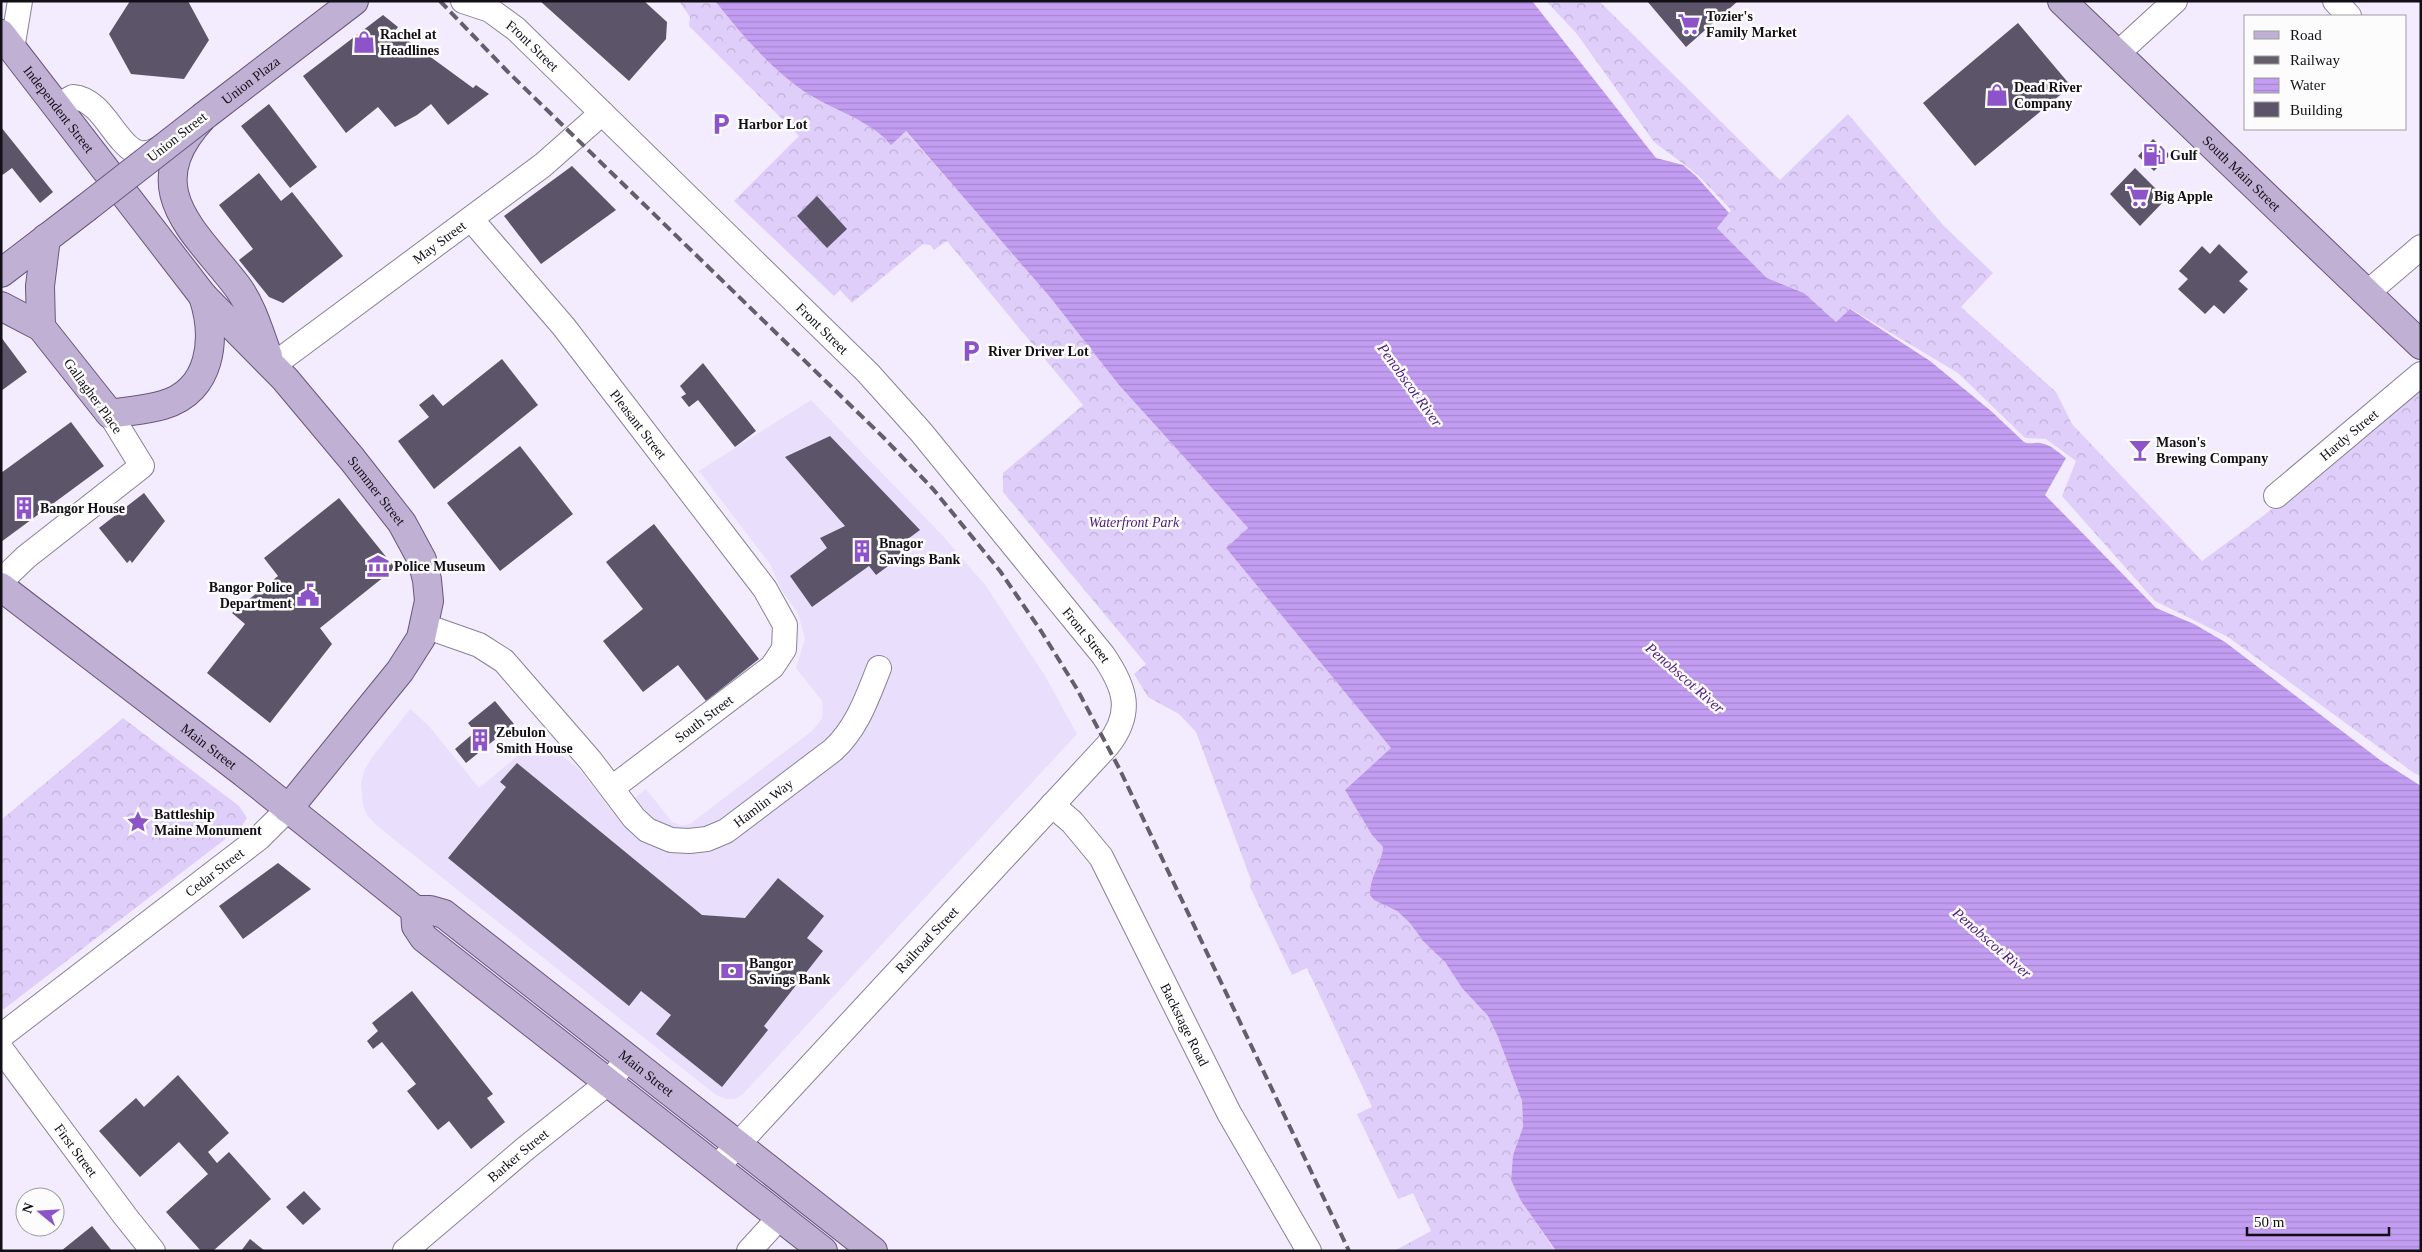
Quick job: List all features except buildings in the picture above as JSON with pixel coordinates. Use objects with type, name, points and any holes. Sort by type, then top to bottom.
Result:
[{"type":"main road","name":"Union Street","points":[[1,273],[354,1]]},
{"type":"main road","name":"South Main Street","points":[[2062,1],[2421,345]]},
{"type":"main road","name":"Independent Street","points":[[5,46],[56,106],[117,185]]},
{"type":"main road","points":[[204,116],[191,131],[182,147],[176,165],[173,189],[181,216],[243,296],[272,366]]},
{"type":"main road","name":"Summer Street","points":[[117,185],[203,296],[272,366],[332,434],[410,536],[422,560],[427,580],[429,602],[426,626]]},
{"type":"main road","points":[[41,327],[40,286],[46,238]]},
{"type":"main road","points":[[110,414],[163,406],[177,400],[196,384],[204,370],[209,354],[210,321],[203,296]]},
{"type":"main road","name":"Gallagher Place","points":[[1,306],[41,327],[110,414]]},
{"type":"main road","name":"Main Street","points":[[1,587],[288,809],[415,910],[430,910],[444,914],[873,1251]]},
{"type":"main road","name":"Cedar Street","points":[[288,809],[400,671],[426,626]]},
{"type":"main road","points":[[415,910],[416,926],[424,938],[822,1251]]},
{"type":"street","points":[[5,46],[20,1]]},
{"type":"street","name":"Union Plaza","points":[[56,106],[73,97],[85,100],[100,112],[130,149],[139,154],[153,153],[349,1]]},
{"type":"street","name":"Front Street","points":[[463,1],[483,6],[506,20],[851,355],[909,418],[1103,654],[1120,683],[1125,706]]},
{"type":"street","points":[[2117,54],[2175,1]]},
{"type":"street","points":[[2335,1],[2348,15]]},
{"type":"street","name":"May Street","points":[[272,366],[542,165],[602,113]]},
{"type":"street","name":"Pleasant Street","points":[[471,219],[564,327],[753,572],[782,618],[785,625],[786,642]]},
{"type":"street","points":[[2367,293],[2421,248]]},
{"type":"street","name":"Hardy Street","points":[[2276,496],[2421,374]]},
{"type":"street","name":"Gallagher Place","points":[[1,581],[26,557],[142,466],[110,414]]},
{"type":"street","points":[[426,626],[479,645],[504,661],[612,788]]},
{"type":"street","name":"South Street","points":[[612,788],[772,667],[780,657],[786,642]]},
{"type":"street","name":"Hamlin Way","points":[[612,788],[640,824],[654,834],[680,841],[717,836],[845,738],[859,717],[880,668]]},
{"type":"street","name":"Railroad Street","points":[[717,1167],[1113,739],[1120,725],[1125,706]]},
{"type":"street","name":"Backstage Road","points":[[1052,805],[1072,822],[1101,858],[1229,1113],[1308,1251]]},
{"type":"street","name":"Cedar Street","points":[[1,1036],[259,838],[288,809]]},
{"type":"street","name":"First Street","points":[[1,1049],[125,1216],[154,1251]]},
{"type":"street","name":"Barker Street","points":[[405,1251],[526,1148],[609,1082],[628,1058]]},
{"type":"street","points":[[749,1251],[780,1217]]},
{"type":"shaded area","points":[[811,400],[942,535],[986,586],[1045,676],[1077,734],[742,1095],[734,1099],[726,1099],[716,1095],[376,825],[367,815],[363,805],[361,783],[364,771],[371,759],[410,709],[429,726],[479,788],[539,738],[578,768],[614,814],[646,789],[672,822],[682,826],[690,824],[812,731],[822,719],[823,706],[822,701],[796,668],[805,639],[798,613],[782,591],[770,564],[699,471]]},
{"type":"green space","name":"Waterfront Park","points":[[679,1],[715,1],[747,40],[796,86],[820,101],[863,122],[891,144],[905,131],[1051,297],[1119,385],[1248,528],[1226,548],[1392,748],[1345,790],[1372,835],[1383,847],[1382,855],[1370,887],[1380,903],[1397,911],[1409,922],[1424,942],[1445,962],[1462,988],[1488,1016],[1522,1101],[1523,1127],[1513,1155],[1511,1180],[1521,1201],[1555,1251],[1394,1251],[1431,1231],[1413,1193],[1398,1199],[1357,1114],[1372,1107],[1307,968],[1292,975],[1250,887],[1251,880],[1196,732],[1179,714],[1148,697],[1134,674],[1146,664],[1003,492],[1003,473],[1083,405],[947,241],[934,250],[930,245],[923,244],[852,303],[840,290],[834,296],[734,201],[799,136],[689,26],[690,17]]},
{"type":"green space","points":[[1546,1],[1599,1],[1780,180],[1848,114],[1944,226],[1993,273],[1961,307],[2056,392],[2072,424],[2202,561],[2263,516],[2421,389],[2421,776],[2414,773],[2228,637],[2155,601],[2062,496],[2076,461],[2046,439],[2025,438],[1958,373],[1851,309],[1836,322],[1804,293],[1767,278],[1717,228],[1731,210],[1697,174],[1654,142],[1577,34]]},
{"type":"green space","points":[[123,718],[239,806],[247,818],[241,827],[4,1009],[1,1008],[1,820]]},
{"type":"water","name":"Penobscot River","points":[[715,1],[1532,1],[1656,158],[1683,165],[1696,176],[1729,213],[1717,228],[1767,278],[1804,293],[1836,322],[1850,309],[1930,361],[1991,411],[2024,442],[2044,444],[2060,453],[2066,458],[2045,495],[2156,608],[2194,624],[2225,642],[2380,760],[2421,786],[2421,1251],[1556,1251],[1521,1201],[1511,1180],[1513,1155],[1523,1127],[1522,1101],[1488,1016],[1462,988],[1445,962],[1424,942],[1409,922],[1397,911],[1374,900],[1370,895],[1371,882],[1383,847],[1372,835],[1345,790],[1391,748],[1226,548],[1248,528],[1119,385],[1050,297],[906,131],[891,145],[873,129],[796,86],[759,52]]},
{"type":"railway","points":[[440,1],[508,72],[883,437],[933,489],[1000,571],[1041,631],[1077,689],[1119,768],[1349,1251]]},
{"type":"place","name":"Tozier's Family Market","points":[[1689,24]]},
{"type":"place","name":"Rachel at Headlines","points":[[364,42]]},
{"type":"place","name":"Dead River Company","points":[[1997,95]]},
{"type":"place","name":"Harbor Lot","points":[[721,124]]},
{"type":"place","name":"Gulf","points":[[2154,155]]},
{"type":"place","name":"Big Apple","points":[[2138,196]]},
{"type":"place","name":"River Driver Lot","points":[[971,351]]},
{"type":"place","name":"Mason's Brewing Company","points":[[2140,450]]},
{"type":"place","name":"Bangor House","points":[[24,508]]},
{"type":"place","name":"Bnagor Savings Bank","points":[[862,551]]},
{"type":"place","name":"Police Museum","points":[[378,566]]},
{"type":"place","name":"Bangor Police Department","points":[[308,595]]},
{"type":"place","name":"Zebulon Smith House","points":[[480,740]]},
{"type":"place","name":"Battleship Maine Monument","points":[[138,822]]},
{"type":"place","name":"Bangor Savings Bank","points":[[732,971]]}]
